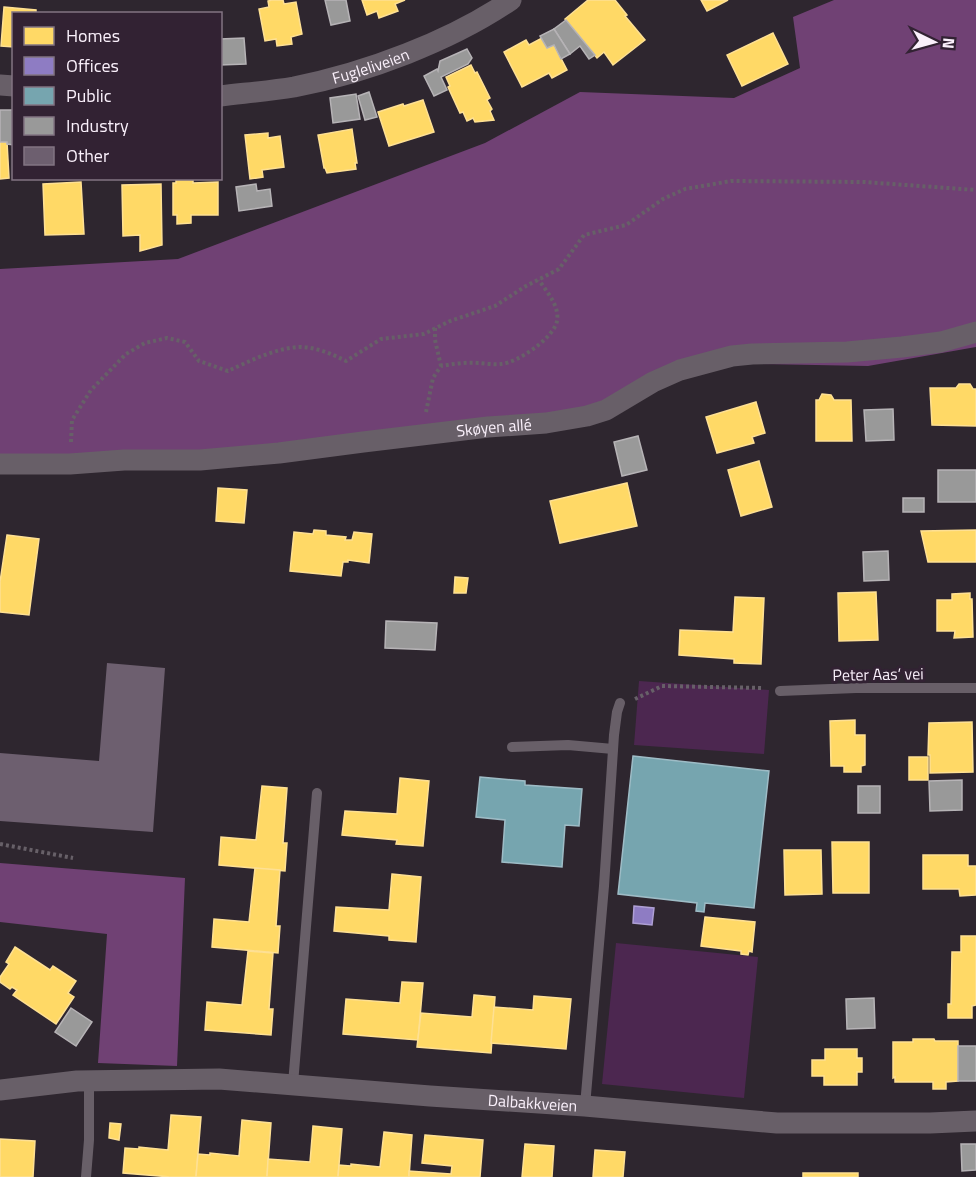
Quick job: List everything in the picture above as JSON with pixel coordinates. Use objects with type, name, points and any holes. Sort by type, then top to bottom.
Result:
[{"type":"street","name":"Fugleliveien","points":[[222,96],[293,87],[345,75],[401,56],[439,39],[511,0]]},
{"type":"street","name":"Skøyen allé","points":[[0,464],[200,460],[279,453],[488,427],[546,423],[587,416],[606,410],[653,382],[680,370],[732,356],[847,352],[902,347],[941,342],[976,332]]},
{"type":"street","name":"Dalbakkveien","points":[[0,1090],[89,1081],[219,1079],[585,1106],[777,1123],[976,1121]]},
{"type":"lane","name":"Peter Aas’ vei","points":[[780,691],[856,688],[976,688]]},
{"type":"lane","points":[[585,1106],[616,712],[620,704]]},
{"type":"lane","points":[[513,747],[568,746],[613,749]]},
{"type":"lane","points":[[293,1084],[317,793]]},
{"type":"lane","points":[[86,1177],[89,1081]]},
{"type":"path","points":[[70,464],[72,420],[91,390],[126,354],[146,343],[167,338],[185,342],[200,361],[228,371],[252,360],[283,350],[302,347],[328,352],[346,361],[381,339],[424,334],[450,321],[495,306],[559,269],[584,235],[626,225],[663,199],[685,189],[742,181],[864,182],[976,190]]},
{"type":"path","points":[[441,366],[460,363],[502,364],[519,358],[537,346],[552,331],[557,321],[552,299],[539,280]]},
{"type":"path","points":[[422,435],[433,378],[441,366],[435,340],[435,328]]},
{"type":"path","points":[[620,704],[662,686],[769,688],[780,691]]},
{"type":"path","points":[[0,844],[73,858]]},
{"type":"shaded area","points":[[834,0],[976,0],[976,347],[868,366],[703,363],[604,412],[289,452],[0,458],[0,269],[178,259],[485,143],[580,92],[734,98],[800,68],[793,17]]},
{"type":"shaded area","points":[[639,681],[769,690],[764,754],[634,745]]},
{"type":"shaded area","points":[[0,863],[185,878],[177,1066],[98,1063],[107,934],[0,922]]},
{"type":"shaded area","points":[[616,943],[758,957],[744,1098],[602,1084]]},
{"type":"building: Homes","points":[[283,0],[284,4],[296,2],[302,34],[291,37],[292,44],[277,46],[276,39],[265,41],[259,9],[269,7],[268,1]]},
{"type":"building: Homes","points":[[362,0],[405,0],[395,4],[398,11],[379,18],[377,11],[367,15]]},
{"type":"building: Homes","points":[[588,0],[615,0],[645,40],[613,65],[604,52],[597,58],[565,19]]},
{"type":"building: Homes","points":[[701,0],[728,0],[707,11]]},
{"type":"building: Homes","points":[[4,7],[36,10],[36,12],[12,12],[12,47],[1,46]]},
{"type":"building: Homes","points":[[773,33],[788,64],[742,86],[727,55]]},
{"type":"building: Homes","points":[[542,38],[547,48],[554,45],[567,70],[552,78],[549,73],[522,87],[504,52],[526,40],[529,45]]},
{"type":"building: Homes","points":[[471,65],[490,98],[487,100],[494,120],[475,122],[473,118],[467,121],[463,112],[460,113],[448,87],[450,86],[446,77]]},
{"type":"building: Homes","points":[[423,100],[434,132],[389,146],[378,112]]},
{"type":"building: Homes","points":[[352,129],[356,169],[327,173],[318,135]]},
{"type":"building: Homes","points":[[268,133],[268,138],[280,136],[284,167],[262,170],[263,177],[250,179],[245,135]]},
{"type":"building: Homes","points":[[0,142],[7,142],[9,178],[0,179]]},
{"type":"building: Homes","points":[[176,180],[193,180],[193,183],[218,182],[218,215],[191,215],[191,223],[177,224],[177,215],[173,215],[173,183],[176,183]]},
{"type":"building: Homes","points":[[81,182],[84,234],[45,235],[43,184]]},
{"type":"building: Homes","points":[[161,184],[162,245],[140,251],[140,235],[123,236],[122,185]]},
{"type":"building: Homes","points":[[959,384],[970,384],[973,389],[976,389],[976,426],[932,425],[930,388],[956,388]]},
{"type":"building: Homes","points":[[822,394],[831,395],[834,400],[851,400],[852,441],[816,441],[816,400],[819,400]]},
{"type":"building: Homes","points":[[756,402],[765,433],[752,437],[754,443],[717,453],[706,417]]},
{"type":"building: Homes","points":[[759,461],[772,507],[741,516],[728,470]]},
{"type":"building: Homes","points":[[627,483],[637,526],[560,543],[550,501]]},
{"type":"building: Homes","points":[[218,488],[247,490],[244,523],[216,521]]},
{"type":"building: Homes","points":[[314,530],[326,531],[326,535],[346,537],[345,540],[352,540],[354,532],[372,534],[369,563],[348,560],[348,562],[343,562],[341,576],[290,571],[294,532],[313,534]]},
{"type":"building: Homes","points":[[976,530],[976,562],[928,562],[921,531]]},
{"type":"building: Homes","points":[[7,535],[39,539],[29,615],[0,612],[0,582]]},
{"type":"building: Homes","points":[[455,577],[468,578],[466,593],[454,593]]},
{"type":"building: Homes","points":[[876,592],[878,640],[839,641],[838,593]]},
{"type":"building: Homes","points":[[970,593],[973,637],[954,638],[955,631],[937,631],[937,600],[952,600],[952,594]]},
{"type":"building: Homes","points":[[735,597],[764,598],[761,664],[734,663],[734,659],[679,655],[680,630],[733,632]]},
{"type":"building: Homes","points":[[855,720],[855,735],[865,735],[865,765],[861,766],[861,772],[844,772],[844,766],[831,766],[830,721]]},
{"type":"building: Homes","points":[[972,722],[973,772],[930,773],[929,723]]},
{"type":"building: Homes","points":[[909,757],[928,757],[928,780],[909,780]]},
{"type":"building: Homes","points":[[400,778],[429,781],[423,846],[396,844],[397,840],[342,835],[345,811],[397,814]]},
{"type":"building: Homes","points":[[262,786],[287,788],[283,843],[287,843],[285,871],[219,865],[221,837],[256,840]]},
{"type":"building: Homes","points":[[832,842],[869,842],[869,893],[833,893]]},
{"type":"building: Homes","points":[[784,850],[821,850],[822,894],[785,895]]},
{"type":"building: Homes","points":[[923,855],[968,855],[968,866],[976,866],[976,895],[960,896],[959,889],[923,889]]},
{"type":"building: Homes","points":[[255,868],[280,870],[276,926],[280,926],[278,953],[212,947],[214,919],[249,922]]},
{"type":"building: Homes","points":[[392,874],[421,877],[416,942],[389,940],[389,936],[334,931],[336,907],[389,910]]},
{"type":"building: Homes","points":[[705,917],[755,922],[752,952],[749,951],[748,955],[741,954],[741,951],[701,946]]},
{"type":"building: Homes","points":[[961,936],[976,936],[976,1005],[972,1006],[972,1018],[948,1018],[948,1004],[951,1004],[952,952],[961,952]]},
{"type":"building: Homes","points":[[15,947],[50,970],[53,966],[76,981],[68,993],[74,997],[56,1024],[13,995],[17,990],[12,987],[10,989],[0,982],[0,977],[9,964],[6,962]]},
{"type":"building: Homes","points":[[248,951],[273,953],[269,1009],[273,1009],[271,1035],[205,1030],[207,1002],[242,1005]]},
{"type":"building: Homes","points":[[402,982],[423,983],[418,1040],[343,1034],[346,999],[400,1003]]},
{"type":"building: Homes","points":[[474,995],[495,997],[491,1053],[417,1047],[421,1013],[472,1017]]},
{"type":"building: Homes","points":[[534,996],[571,999],[566,1049],[491,1043],[494,1007],[533,1010]]},
{"type":"building: Homes","points":[[913,1039],[958,1041],[958,1081],[946,1082],[946,1089],[933,1089],[933,1082],[895,1082],[893,1042],[913,1042]]},
{"type":"building: Homes","points":[[825,1049],[857,1049],[857,1058],[862,1058],[862,1072],[857,1072],[857,1085],[824,1085],[824,1076],[812,1076],[812,1060],[825,1060]]},
{"type":"building: Homes","points":[[171,1115],[201,1117],[196,1177],[123,1173],[125,1148],[168,1150]]},
{"type":"building: Homes","points":[[242,1120],[271,1123],[267,1177],[196,1177],[198,1154],[239,1156]]},
{"type":"building: Homes","points":[[110,1123],[121,1124],[119,1140],[109,1138]]},
{"type":"building: Homes","points":[[313,1126],[342,1129],[338,1177],[267,1177],[268,1159],[310,1162]]},
{"type":"building: Homes","points":[[384,1132],[412,1135],[409,1177],[338,1177],[339,1165],[380,1167]]},
{"type":"building: Homes","points":[[425,1135],[483,1140],[480,1177],[409,1177],[409,1171],[451,1174],[452,1166],[422,1163]]},
{"type":"building: Homes","points":[[0,1139],[35,1141],[33,1177],[0,1177]]},
{"type":"building: Homes","points":[[525,1144],[554,1146],[552,1177],[522,1177]]},
{"type":"building: Homes","points":[[595,1150],[625,1152],[623,1177],[593,1177]]},
{"type":"building: Homes","points":[[803,1173],[858,1173],[858,1177],[803,1177]]},
{"type":"building: Offices","points":[[634,906],[654,908],[652,925],[633,923]]},
{"type":"building: Public","points":[[633,756],[769,771],[754,908],[705,903],[704,912],[696,911],[697,903],[618,894]]},
{"type":"building: Public","points":[[480,777],[525,781],[525,785],[582,789],[579,826],[565,825],[562,867],[502,862],[505,820],[476,817]]},
{"type":"building: Industry","points":[[325,0],[346,0],[350,21],[331,25]]},
{"type":"building: Industry","points":[[566,20],[595,55],[589,59],[580,46],[570,54],[554,29]]},
{"type":"building: Industry","points":[[554,29],[570,54],[561,59],[554,45],[547,48],[540,36]]},
{"type":"building: Industry","points":[[244,38],[246,64],[222,65],[222,39]]},
{"type":"building: Industry","points":[[467,49],[472,58],[468,64],[441,77],[447,90],[434,96],[424,76],[437,69],[438,71],[440,61]]},
{"type":"building: Industry","points":[[369,92],[377,117],[365,120],[358,96]]},
{"type":"building: Industry","points":[[356,94],[360,119],[333,123],[330,98]]},
{"type":"building: Industry","points":[[0,110],[12,110],[12,145],[0,142]]},
{"type":"building: Industry","points":[[256,184],[257,191],[270,189],[272,206],[239,211],[236,187]]},
{"type":"building: Industry","points":[[893,409],[894,440],[866,441],[864,410]]},
{"type":"building: Industry","points":[[638,436],[647,470],[622,476],[614,442]]},
{"type":"building: Industry","points":[[938,470],[976,470],[976,502],[938,502]]},
{"type":"building: Industry","points":[[903,498],[924,498],[924,512],[903,512]]},
{"type":"building: Industry","points":[[888,551],[889,580],[864,581],[863,552]]},
{"type":"building: Industry","points":[[386,621],[437,623],[435,650],[385,648]]},
{"type":"building: Industry","points":[[962,780],[962,810],[930,811],[929,781]]},
{"type":"building: Industry","points":[[858,786],[880,786],[880,813],[858,813]]},
{"type":"building: Industry","points":[[874,998],[875,1028],[847,1029],[846,999]]},
{"type":"building: Industry","points":[[71,1008],[92,1022],[76,1046],[55,1032]]},
{"type":"building: Industry","points":[[958,1046],[976,1046],[976,1081],[958,1081]]},
{"type":"building: Industry","points":[[961,1144],[976,1144],[976,1170],[962,1171]]},
{"type":"building: Other","points":[[107,663],[165,668],[153,832],[0,821],[0,753],[99,761]]}]
